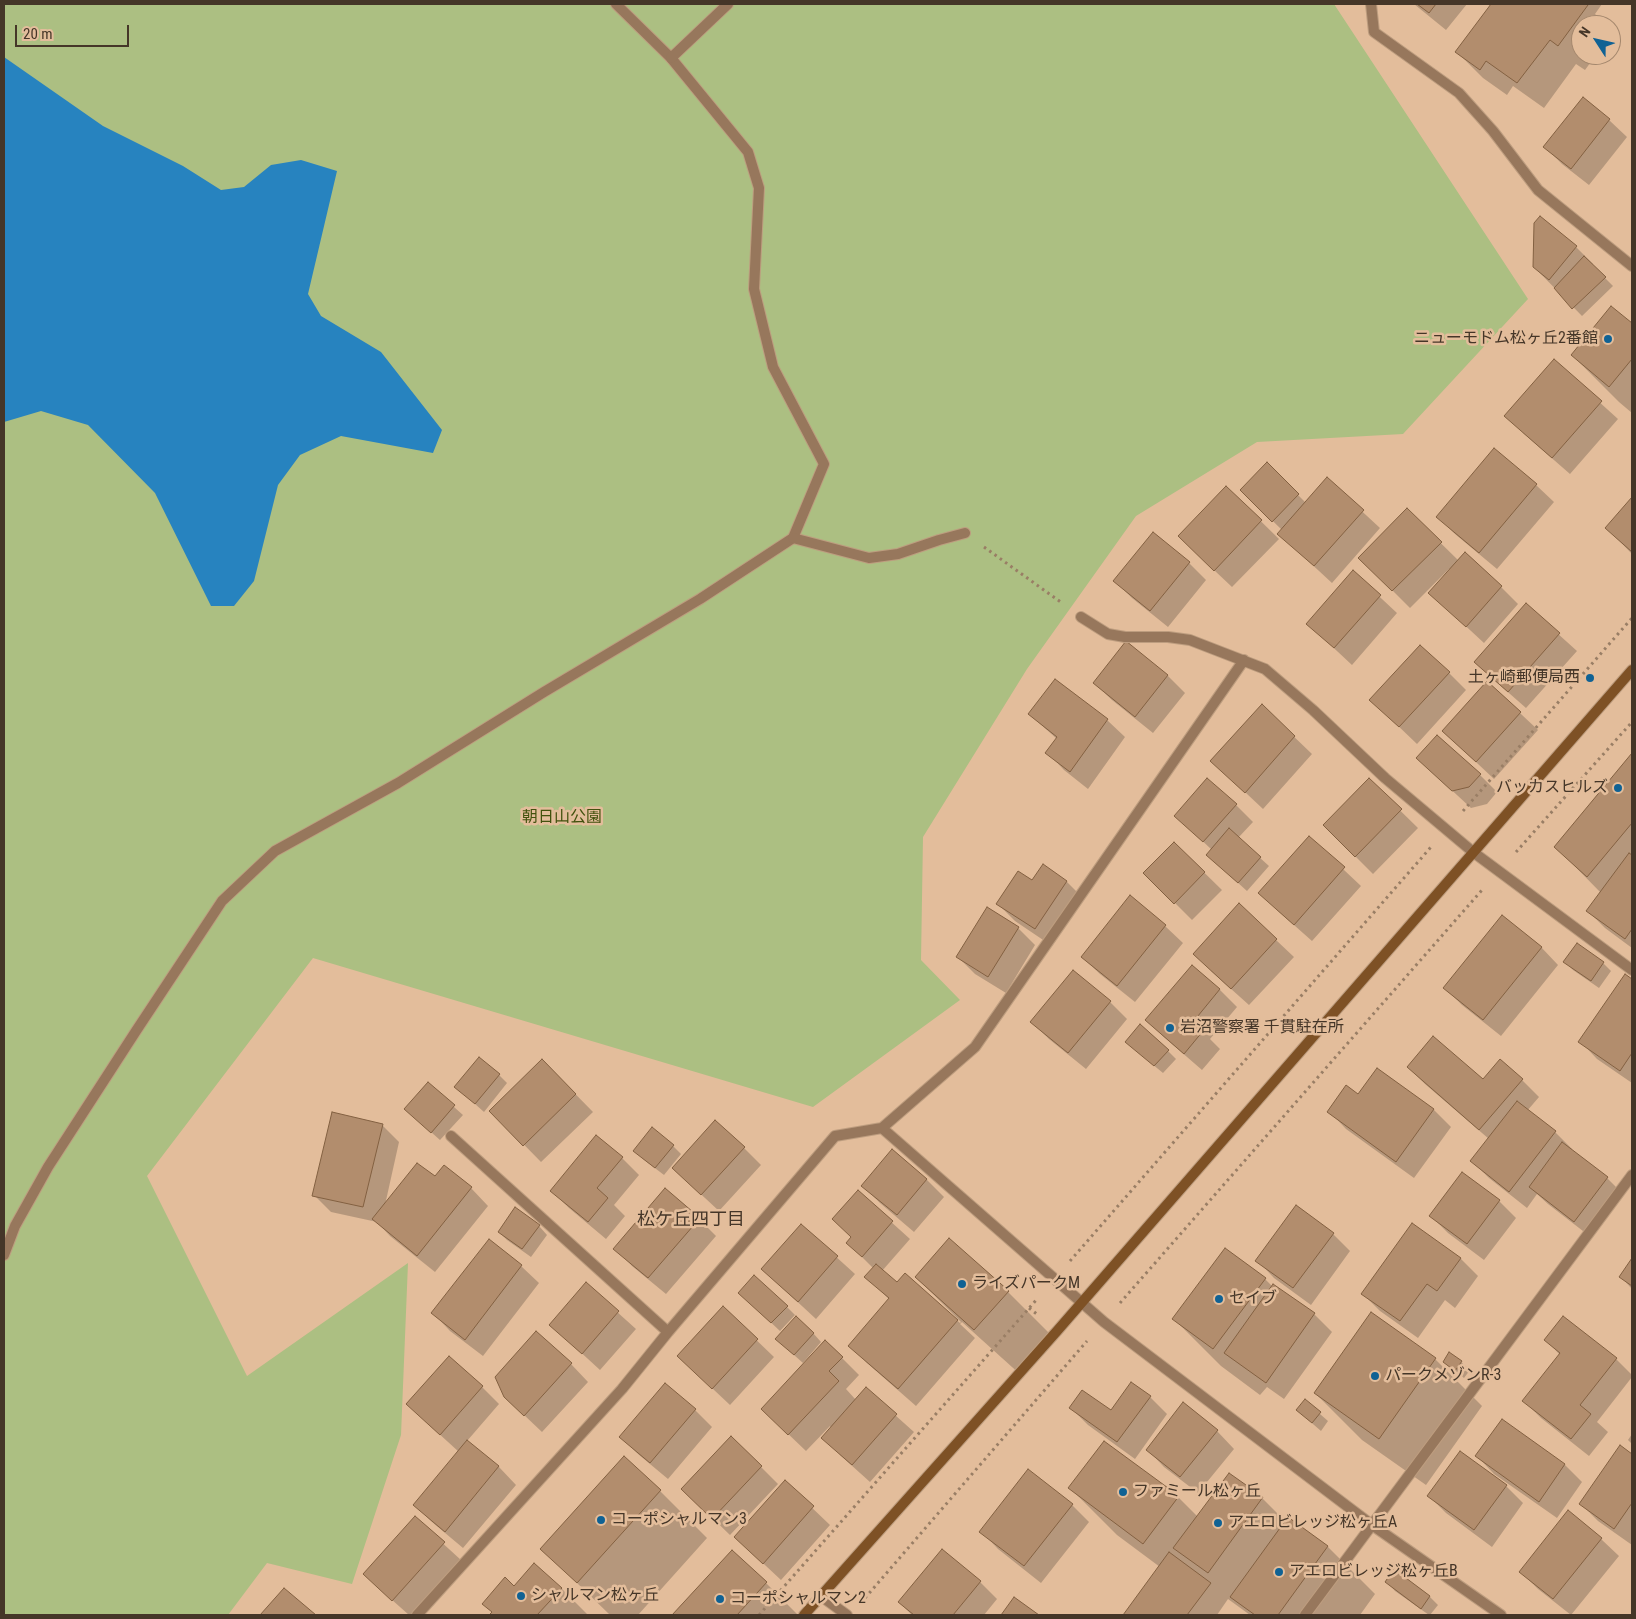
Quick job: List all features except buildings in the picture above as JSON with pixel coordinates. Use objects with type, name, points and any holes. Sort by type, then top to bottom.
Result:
[{"type":"street","points":[[4,1255],[15,1226],[48,1167],[222,901],[275,851],[398,783],[536,697],[700,599],[793,538],[824,464],[773,367],[754,289],[759,188],[748,152],[671,58],[616,4]]},
{"type":"street","points":[[671,58],[728,4]]},
{"type":"street","points":[[1371,4],[1374,32],[1459,93],[1493,131],[1538,190],[1632,266]]},
{"type":"street","points":[[793,538],[868,558],[898,554],[965,533]]},
{"type":"street","points":[[1081,617],[1108,634],[1125,637],[1168,637],[1190,640],[1265,669],[1313,710],[1385,778],[1446,830],[1498,872],[1632,970]]},
{"type":"street","points":[[417,1615],[616,1396],[835,1136],[882,1128],[975,1047],[1244,660]]},
{"type":"street","points":[[804,1615],[1081,1303],[1632,670]]},
{"type":"street","points":[[882,1128],[1104,1322],[1372,1524],[1501,1615]]},
{"type":"street","points":[[451,1136],[668,1332]]},
{"type":"street","points":[[1305,1615],[1632,1175]]},
{"type":"street","points":[[821,1596],[847,1615]]},
{"type":"path","points":[[965,533],[1081,617]]},
{"type":"path","points":[[759,1615],[1632,618]]},
{"type":"path","points":[[863,1600],[1498,872],[1632,722]]},
{"type":"green space","name":"朝日山公園","points":[[4,4],[1334,4],[1528,299],[1403,434],[1257,442],[1136,516],[1027,669],[923,837],[921,960],[960,1000],[813,1107],[313,958],[147,1176],[247,1376],[408,1263],[401,1435],[352,1584],[267,1563],[228,1615],[4,1615]]},
{"type":"water","points":[[4,57],[103,126],[183,166],[221,190],[244,187],[271,165],[301,160],[337,171],[308,294],[321,316],[381,352],[442,430],[433,453],[341,436],[300,455],[278,485],[254,581],[234,606],[211,606],[155,493],[88,425],[41,411],[4,422]]},
{"type":"place","name":"ニューモドム松ヶ丘2番館","points":[[1608,339]]},
{"type":"place","name":"土ヶ崎郵便局西","points":[[1590,678]]},
{"type":"place","name":"バッカスヒルズ","points":[[1618,788]]},
{"type":"place","name":"岩沼警察署 千貫駐在所","points":[[1170,1028]]},
{"type":"place","name":"ライズパークM","points":[[962,1284]]},
{"type":"place","name":"セイブ","points":[[1219,1299]]},
{"type":"place","name":"パークメゾンR-3","points":[[1375,1376]]},
{"type":"place","name":"ファミール松ヶ丘","points":[[1123,1492]]},
{"type":"place","name":"コーポシャルマン3","points":[[601,1520]]},
{"type":"place","name":"アエロビレッジ松ヶ丘A","points":[[1218,1523]]},
{"type":"place","name":"アエロビレッジ松ヶ丘B","points":[[1279,1572]]},
{"type":"place","name":"シャルマン松ヶ丘","points":[[521,1596]]},
{"type":"place","name":"コーポシャルマン2","points":[[720,1599]]},
{"type":"district","name":"松ケ丘四丁目","points":[[691,1220]]}]
